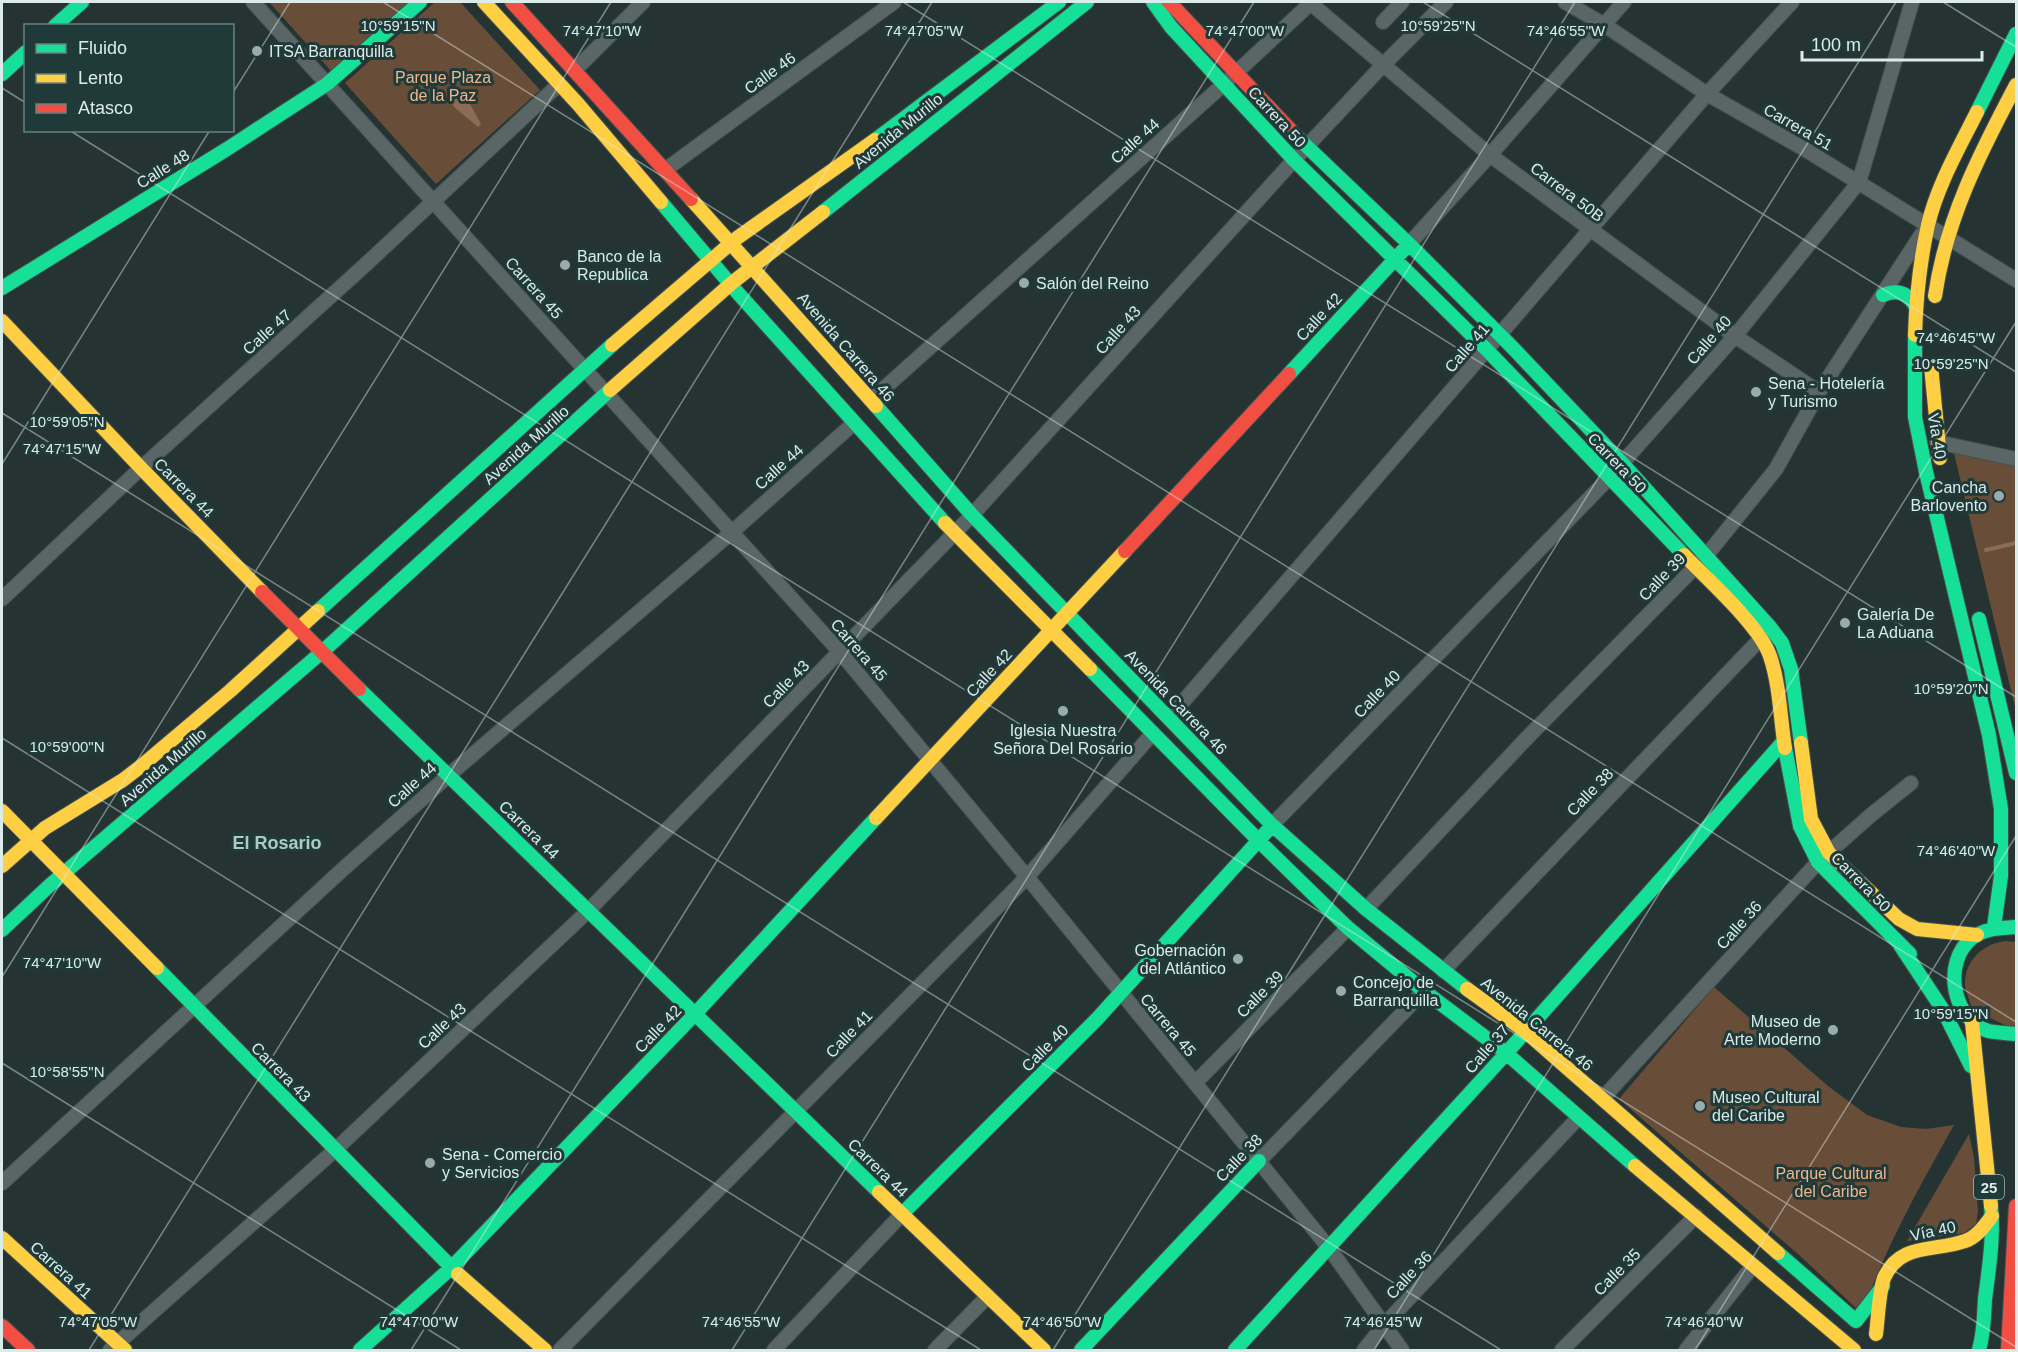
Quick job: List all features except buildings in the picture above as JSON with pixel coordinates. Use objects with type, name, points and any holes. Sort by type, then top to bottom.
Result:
[{"type":"main road","points":[[57,24],[82,2]]},
{"type":"main road","name":"Calle 48","points":[[2,288],[227,149],[327,84],[420,2]]},
{"type":"main road","points":[[484,2],[578,104],[730,283],[954,533],[1258,840],[1348,928],[1424,991],[1506,1053],[1578,1118],[1854,1350]]},
{"type":"main road","name":"Avenida Carrera 46","points":[[512,2],[752,265],[972,515],[1272,825],[1366,909],[1443,971],[1525,1031],[1856,1321],[1863,1315],[1874,1293],[1883,1286]]},
{"type":"main road","name":"Avenida Murillo","points":[[2,866],[29,840],[140,767],[300,629],[585,368],[731,243],[831,173],[1059,2]]},
{"type":"main road","name":"Avenida Murillo","points":[[2,930],[322,652],[730,283],[1087,2]]},
{"type":"main road","name":"Carrera 50","points":[[1153,2],[1171,27],[1294,160],[1487,350],[1695,568],[1766,633],[1782,643],[1791,669],[1811,819],[1829,853],[1899,918],[1917,929],[1977,935]]},
{"type":"main road","name":"Carrera 50","points":[[1169,2],[1307,148],[1409,244],[1500,336],[1622,463],[1706,556],[1766,633],[1777,680],[1800,826],[1818,862],[1956,1000],[1972,1022]]},
{"type":"main road","name":"Vía 40","points":[[1994,927],[2001,876],[2001,809],[1989,735],[1915,417],[1914,353],[1916,306],[1928,225],[1955,156],[2016,34]]},
{"type":"main road","points":[[2,74],[24,54]]},
{"type":"main road","points":[[1933,310],[1935,290],[1948,236],[1971,174],[2016,85]]},
{"type":"main road","points":[[690,279],[696,259],[693,240]]},
{"type":"main road","name":"Calle 42","points":[[360,1350],[452,1268],[694,1015],[1409,244]]},
{"type":"main road","points":[[1883,295],[1898,291],[1913,299],[1916,306]]},
{"type":"main road","name":"Carrera 44","points":[[2,321],[141,468],[322,652],[694,1015],[1044,1350]]},
{"type":"main road","name":"Vía 40","points":[[1931,351],[1937,442],[1943,472]]},
{"type":"main road","points":[[1977,609],[2015,754],[2016,773]]},
{"type":"main road","name":"Calle 37","points":[[1235,1350],[1506,1053],[1785,741]]},
{"type":"main road","name":"Carrera 43","points":[[2,811],[452,1268],[545,1350]]},
{"type":"main road","name":"Calle 40","points":[[902,1214],[1121,994],[1240,864],[1272,825]]},
{"type":"main road","points":[[1956,1000],[1953,971],[1961,951],[1977,935],[1994,927],[2016,927]]},
{"type":"main road","points":[[1900,945],[1943,1010],[1977,1080]]},
{"type":"main road","points":[[1972,1022],[2000,1035],[2016,1034]]},
{"type":"main road","name":"25","points":[[1972,1022],[1993,1228],[1984,1332],[1979,1350]]},
{"type":"main road","name":"Calle 38","points":[[1081,1350],[1259,1161]]},
{"type":"main road","name":"25","points":[[2008,1350],[2012,1327],[2016,1206]]},
{"type":"main road","name":"Vía 40","points":[[1876,1349],[1884,1279],[1890,1268],[1906,1253],[1966,1241],[1980,1231],[1992,1216]]},
{"type":"main road","name":"Carrera 41","points":[[2,1238],[118,1348]]},
{"type":"main road","points":[[2,1326],[28,1350]]},
{"type":"street","name":"Carrera 45","points":[[253,2],[840,652],[1028,877],[1259,1161],[1329,1248],[1402,1350]]},
{"type":"street","points":[[474,2],[575,112],[587,116]]},
{"type":"street","points":[[525,2],[603,89],[604,102]]},
{"type":"street","points":[[581,64],[643,2]]},
{"type":"street","name":"Calle 46","points":[[665,170],[894,2]]},
{"type":"street","name":"Calle 44","points":[[871,400],[1224,84],[1310,2]]},
{"type":"street","name":"Carrera 50B","points":[[1310,2],[1490,155],[1735,336],[1819,392]]},
{"type":"street","points":[[1383,22],[1402,2]]},
{"type":"street","name":"Calle 43","points":[[118,1348],[334,1150],[588,911],[972,515],[1294,160],[1446,2]]},
{"type":"street","name":"Carrera 51","points":[[1565,2],[1603,24],[1707,94],[1948,236],[2016,280]]},
{"type":"street","name":"Calle 42","points":[[1409,244],[1624,2]]},
{"type":"street","name":"Calle 41","points":[[1169,718],[1707,94],[1792,2]]},
{"type":"street","name":"Calle 40","points":[[1272,825],[1608,479],[1735,336],[1858,182],[1912,2]]},
{"type":"street","name":"Calle 47","points":[[2,599],[141,468],[364,266],[555,88]]},
{"type":"street","name":"Calle 39","points":[[1366,909],[1524,741],[1706,556],[1776,469],[1819,392],[1928,225]]},
{"type":"street","name":"Calle 44","points":[[2,1183],[342,870],[732,532],[854,423]]},
{"type":"street","points":[[1937,442],[2016,459]]},
{"type":"street","name":"Calle 38","points":[[1443,971],[1766,633]]},
{"type":"street","name":"Calle 41","points":[[560,1350],[1028,877],[1153,733]]},
{"type":"street","name":"Calle 36","points":[[1602,1100],[1818,862],[1911,783]]},
{"type":"street","name":"Calle 39","points":[[1195,1083],[1348,928]]},
{"type":"street","name":"Calle 38","points":[[1259,1161],[1424,991]]},
{"type":"street","name":"Calle 36","points":[[1364,1350],[1578,1118]]},
{"type":"street","name":"Calle 40","points":[[774,1350],[902,1214]]},
{"type":"street","name":"Calle 35","points":[[1562,1350],[1696,1216]]},
{"type":"street","points":[[1686,1350],[1753,1266]]},
{"type":"street","points":[[935,1350],[988,1296]]},
{"type":"green space","name":"Parque Plaza de la Paz","points":[[269,2],[409,2],[332,72]]},
{"type":"green space","name":"Parque Plaza de la Paz","points":[[435,2],[460,2],[540,90],[436,184],[345,83]]},
{"type":"green space","points":[[1953,449],[2016,461],[2016,711]]},
{"type":"green space","points":[[2005,941],[2016,942],[2016,1027],[2011,1028],[1972,1009],[1965,984],[1966,973],[1973,959],[1990,945]]},
{"type":"green space","name":"Parque Cultural del Caribe","points":[[1714,987],[1828,1086],[1867,1115],[1901,1127],[1926,1129],[1954,1125],[1917,1191],[1865,1306],[1856,1308],[1798,1254],[1619,1099]]},
{"type":"green space","points":[[1969,1134],[1974,1157],[1978,1211],[1976,1224],[1964,1233],[1907,1241]]},
{"type":"shaded area","points":[[453,91],[465,95],[481,124],[478,127],[454,107],[449,95]]},
{"type":"waterway","points":[[1986,550],[2016,543]]},
{"type":"traffic: fast","points":[[57,24],[82,2]]},
{"type":"traffic: fast","points":[[2,288],[227,149],[327,84],[420,2]]},
{"type":"traffic: fast","points":[[875,140],[1059,2]]},
{"type":"traffic: fast","points":[[823,212],[1087,2]]},
{"type":"traffic: fast","points":[[1153,2],[1171,27],[1294,160],[1487,350],[1684,555]]},
{"type":"traffic: fast","points":[[1977,112],[2016,34]]},
{"type":"traffic: fast","points":[[2,74],[24,54]]},
{"type":"traffic: fast","points":[[1298,138],[1513,348],[1622,463],[1770,627],[1782,643],[1791,669],[1801,743]]},
{"type":"traffic: fast","points":[[661,202],[737,292],[945,523]]},
{"type":"traffic: fast","points":[[1289,374],[1409,244]]},
{"type":"traffic: fast","points":[[1883,295],[1898,292],[1910,298],[1916,307]]},
{"type":"traffic: fast","points":[[1915,335],[1915,417],[1989,735],[2001,809],[2001,876],[1994,927]]},
{"type":"traffic: fast","points":[[318,611],[612,345]]},
{"type":"traffic: fast","points":[[2,930],[49,886],[322,652],[610,390]]},
{"type":"traffic: fast","points":[[876,406],[972,515],[1272,825],[1366,909],[1467,989]]},
{"type":"traffic: fast","points":[[1979,619],[2016,773]]},
{"type":"traffic: fast","points":[[1090,669],[1348,928],[1424,991],[1506,1053],[1635,1166]]},
{"type":"traffic: fast","points":[[359,689],[879,1192]]},
{"type":"traffic: fast","points":[[1235,1350],[1502,1058],[1784,741]]},
{"type":"traffic: fast","points":[[1785,748],[1800,826],[1818,862],[1910,954]]},
{"type":"traffic: fast","points":[[360,1350],[451,1268],[694,1015],[876,818]]},
{"type":"traffic: fast","points":[[902,1214],[1097,1019],[1269,829]]},
{"type":"traffic: fast","points":[[2016,927],[1988,930],[1972,938],[1963,948],[1954,975],[1959,1003],[1976,1025],[1988,1031],[2016,1034]]},
{"type":"traffic: fast","points":[[1900,945],[1943,1010],[1971,1066]]},
{"type":"traffic: fast","points":[[157,968],[458,1274]]},
{"type":"traffic: fast","points":[[1081,1350],[1259,1161]]},
{"type":"traffic: fast","points":[[1979,1350],[1991,1252],[1991,1206]]},
{"type":"traffic: fast","points":[[1778,1253],[1856,1321],[1883,1286]]},
{"type":"traffic: slow","points":[[484,2],[578,104],[661,202]]},
{"type":"traffic: slow","points":[[1935,296],[1947,240],[1956,213],[1977,161],[2016,85]]},
{"type":"traffic: slow","points":[[1915,335],[1917,294],[1932,210],[1949,167],[1977,112]]},
{"type":"traffic: slow","points":[[612,345],[737,238],[875,140]]},
{"type":"traffic: slow","points":[[691,199],[876,406]]},
{"type":"traffic: slow","points":[[610,390],[733,282],[823,212]]},
{"type":"traffic: slow","points":[[2,321],[262,592]]},
{"type":"traffic: slow","points":[[1931,366],[1940,458]]},
{"type":"traffic: slow","points":[[945,523],[1090,669]]},
{"type":"traffic: slow","points":[[876,818],[1125,551]]},
{"type":"traffic: slow","points":[[1684,555],[1745,617],[1764,644],[1776,679],[1785,748]]},
{"type":"traffic: slow","points":[[2,866],[45,828],[140,767],[230,691],[318,611]]},
{"type":"traffic: slow","points":[[1801,743],[1811,819],[1829,853],[1899,919],[1917,929],[1977,935]]},
{"type":"traffic: slow","points":[[2,811],[157,968]]},
{"type":"traffic: slow","points":[[1467,989],[1525,1031],[1778,1253]]},
{"type":"traffic: slow","points":[[1972,1022],[1991,1206]]},
{"type":"traffic: slow","points":[[1635,1166],[1854,1350]]},
{"type":"traffic: slow","points":[[879,1192],[1044,1350]]},
{"type":"traffic: slow","points":[[1876,1334],[1882,1284],[1891,1267],[1909,1253],[1954,1244],[1973,1237],[1992,1216]]},
{"type":"traffic: slow","points":[[2,1238],[125,1350]]},
{"type":"traffic: slow","points":[[458,1274],[545,1350]]},
{"type":"traffic: jam","points":[[512,2],[691,199]]},
{"type":"traffic: jam","points":[[1169,2],[1298,138]]},
{"type":"traffic: jam","points":[[1125,551],[1289,374]]},
{"type":"traffic: jam","points":[[262,592],[359,689]]},
{"type":"traffic: jam","points":[[2008,1350],[2016,1206]]},
{"type":"traffic: jam","points":[[2,1326],[28,1350]]},
{"type":"place","name":"ITSA Barranquilla","points":[[257,51]]},
{"type":"place","name":"Banco de la Republica","points":[[565,265]]},
{"type":"place","name":"Salón del Reino","points":[[1024,283]]},
{"type":"place","name":"Sena - Hotelería y Turismo","points":[[1756,392]]},
{"type":"place","name":"Cancha Barlovento","points":[[1999,496]]},
{"type":"place","name":"Galería De La Aduana","points":[[1845,623]]},
{"type":"place","name":"Iglesia Nuestra Señora Del Rosario","points":[[1063,711]]},
{"type":"place","name":"Gobernación del Atlántico","points":[[1238,959]]},
{"type":"place","name":"Concejo de Barranquilla","points":[[1341,991]]},
{"type":"place","name":"Museo de Arte Moderno","points":[[1833,1030]]},
{"type":"place","name":"Museo Cultural del Caribe","points":[[1700,1106]]},
{"type":"place","name":"Sena - Comercio y Servicios","points":[[430,1163]]},
{"type":"district","name":"El Rosario","points":[[277,843]]}]
